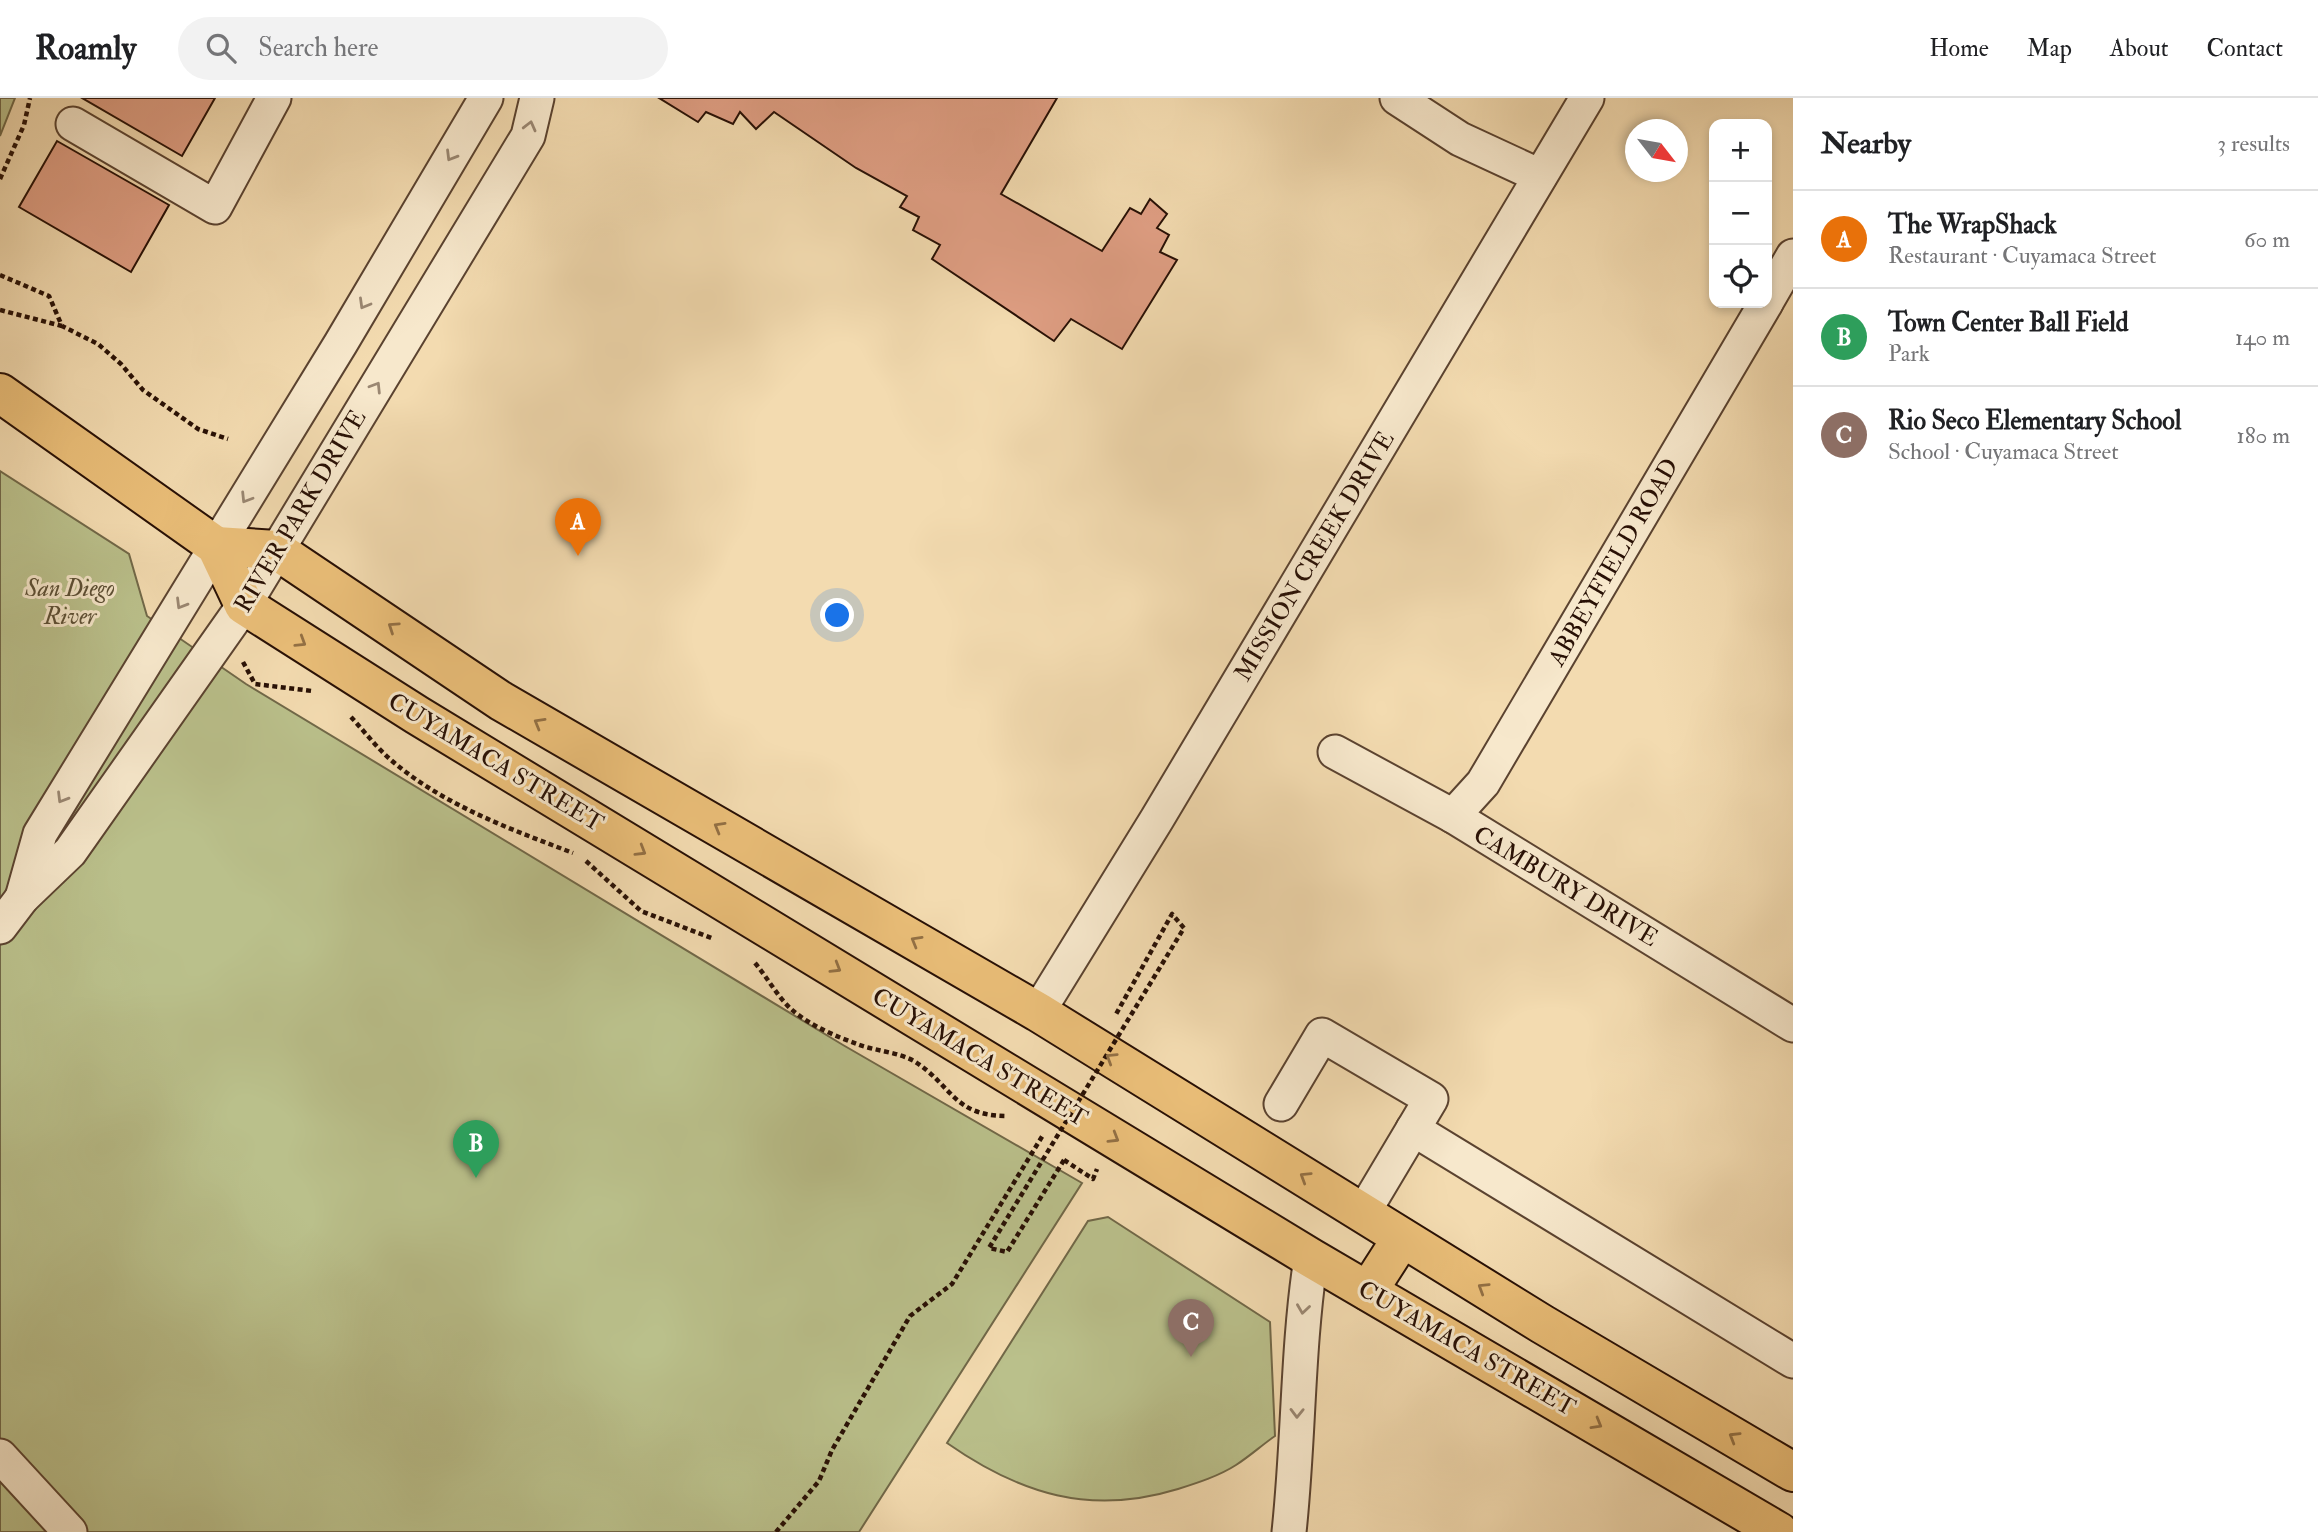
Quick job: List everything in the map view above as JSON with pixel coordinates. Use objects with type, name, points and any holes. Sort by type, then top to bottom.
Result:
[{"type":"main road","points":[[0,393],[216,546],[244,605]]},
{"type":"main road","points":[[216,546],[276,550],[501,701],[1038,1012],[1402,1238],[1789,1460]]},
{"type":"main road","name":"CUYAMACA STREET","points":[[244,605],[441,729],[1311,1258],[1779,1532]]},
{"type":"main road","points":[[1368,1291],[1402,1238]]},
{"type":"street","points":[[73,124],[215,207],[274,98]]},
{"type":"street","name":"RIVER PARK DRIVE","points":[[22,898],[40,834],[486,98]]},
{"type":"street","name":"RIVER PARK DRIVE","points":[[0,928],[22,898],[70,852],[244,605],[528,136],[537,98]]},
{"type":"street","points":[[1397,98],[1460,139],[1540,176]]},
{"type":"street","name":"MISSION CREEK DRIVE","points":[[1038,1012],[1157,819],[1587,98]]},
{"type":"street","name":"ABBEYFIELD ROAD","points":[[1772,292],[1793,256]]},
{"type":"street","name":"ABBEYFIELD ROAD","points":[[1453,816],[1483,783],[1762,308]]},
{"type":"street","name":"CAMBURY DRIVE","points":[[1335,752],[1453,816],[1792,1022]]},
{"type":"street","points":[[1281,1104],[1322,1035],[1430,1099],[1363,1213]]},
{"type":"street","points":[[1413,1129],[1793,1360]]},
{"type":"street","points":[[1289,1532],[1296,1466],[1300,1333],[1311,1258]]},
{"type":"street","points":[[0,1456],[70,1532]]},
{"type":"path","points":[[0,179],[24,125],[30,98]]},
{"type":"path","points":[[0,275],[49,296],[62,326]]},
{"type":"path","points":[[0,310],[62,326],[98,344],[121,364],[143,390],[198,429],[228,439]]},
{"type":"path","points":[[240,655],[255,684],[315,691]]},
{"type":"path","points":[[346,712],[392,761],[452,801],[497,824],[581,856],[641,911],[719,941]]},
{"type":"path","points":[[1087,1162],[1097,1169],[1093,1179],[1064,1160],[1007,1252],[989,1248],[1184,928],[1172,914],[1115,1016]]},
{"type":"path","points":[[748,958],[791,1009],[821,1029],[857,1044],[912,1060],[937,1080],[951,1097],[985,1116],[1015,1116]]},
{"type":"path","points":[[1035,1128],[1065,1148]]},
{"type":"path","points":[[776,1532],[819,1480],[832,1450],[910,1316],[952,1284],[1044,1134]]},
{"type":"green space","points":[[0,98],[15,98],[0,136]]},
{"type":"green space","name":"San Diego River","points":[[0,471],[129,554],[147,616],[246,684],[843,1045],[1082,1183],[859,1532],[0,1532]]},
{"type":"green space","points":[[1108,1217],[1270,1322],[1275,1436],[1229,1469],[1193,1484],[1146,1497],[1085,1500],[1029,1487],[1002,1476],[947,1443],[1088,1221]]},
{"type":"building","points":[[82,98],[215,98],[182,156]]},
{"type":"building","points":[[659,98],[1057,98],[1001,194],[1102,251],[1130,208],[1141,214],[1150,199],[1167,214],[1157,228],[1169,235],[1160,252],[1177,260],[1122,349],[1071,319],[1054,341],[932,259],[940,245],[913,230],[919,217],[900,207],[907,196],[856,168],[774,112],[756,129],[740,112],[733,124],[706,112],[698,122]]},
{"type":"building","points":[[57,141],[169,205],[131,272],[19,207]]},
{"type":"place","name":"The WrapShack","points":[[578,556]]},
{"type":"place","name":"Town Center Ball Field","points":[[476,1178]]},
{"type":"place","name":"Rio Seco Elementary School","points":[[1191,1357]]}]
